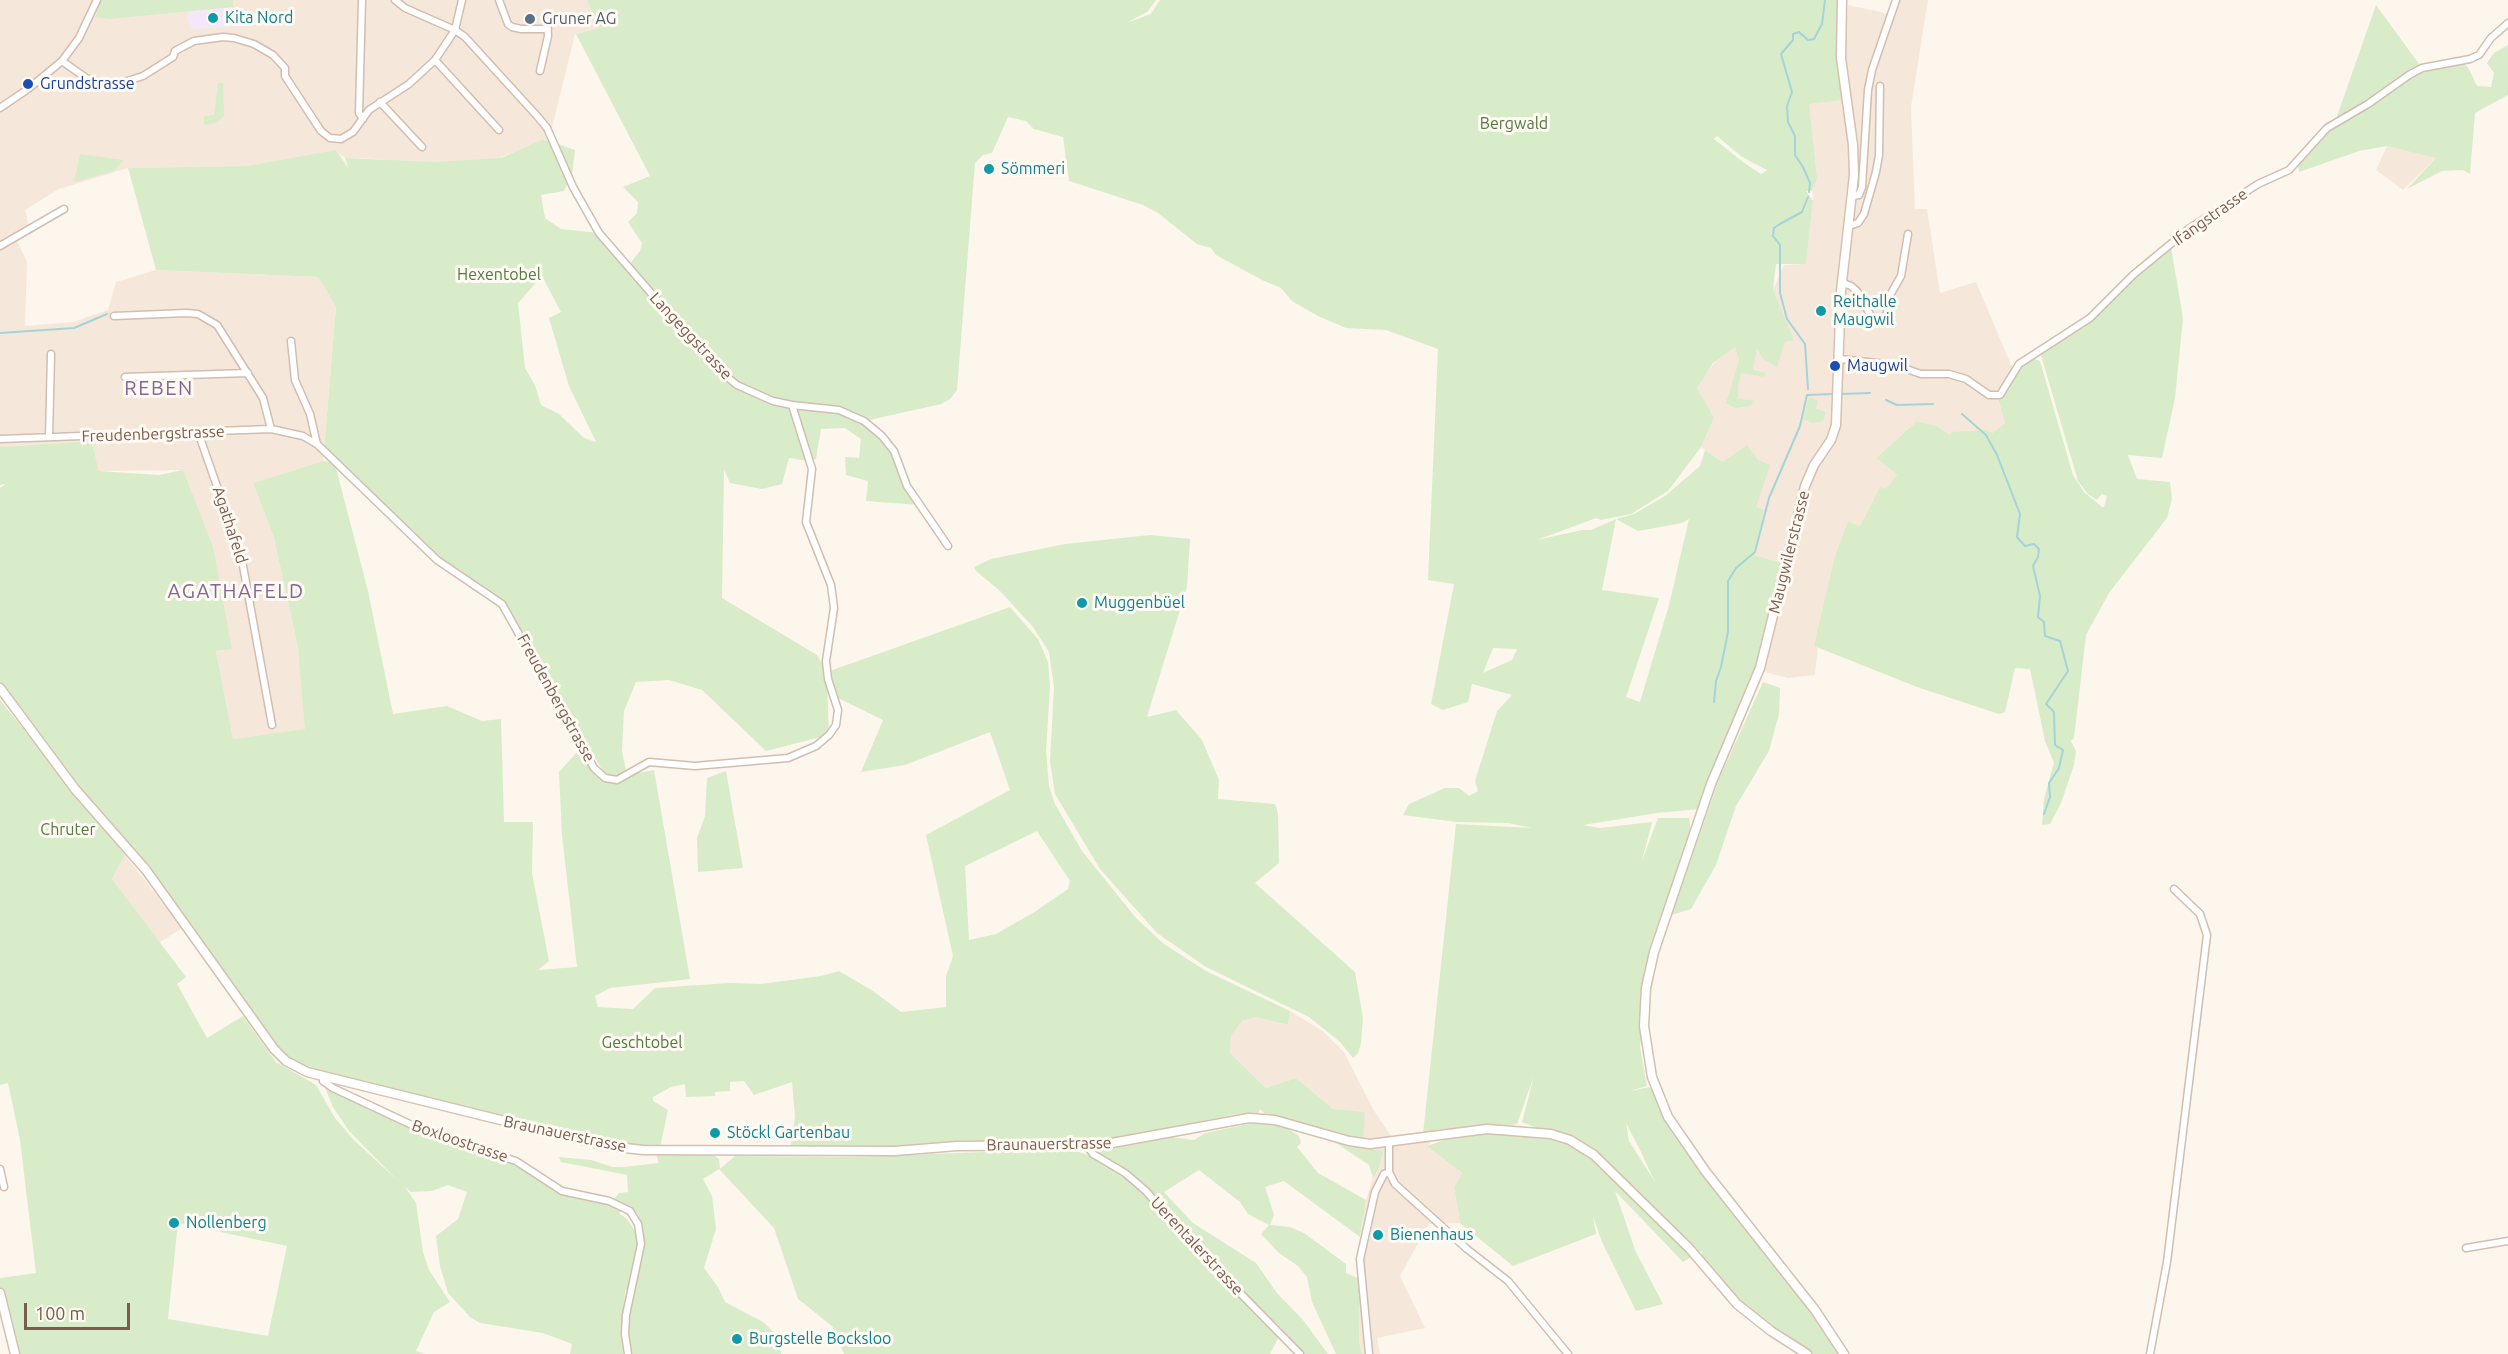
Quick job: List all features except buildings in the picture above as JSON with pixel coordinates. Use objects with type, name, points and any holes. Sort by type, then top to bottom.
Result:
[{"type":"street","points":[[0,108],[62,61],[79,38],[97,0]]},
{"type":"street","points":[[362,0],[359,113],[363,119]]},
{"type":"street","points":[[395,0],[413,12],[455,30]]},
{"type":"street","points":[[62,61],[86,78],[107,84],[121,83],[142,76],[173,57],[175,51],[194,41],[223,37],[234,38],[254,44],[273,55],[285,68],[285,76],[327,136],[337,139],[347,137],[380,102],[409,84],[435,60],[455,30],[462,0]]},
{"type":"street","points":[[499,0],[508,24],[512,27],[548,29]]},
{"type":"street","name":"Maugwilerstrasse","points":[[1842,0],[1841,58],[1854,160],[1853,196],[1843,283],[1835,429],[1805,486],[1760,668],[1722,756],[1664,920],[1649,970],[1644,1026],[1652,1077],[1663,1107],[1682,1140],[1815,1310],[1844,1354]]},
{"type":"street","points":[[1853,196],[1859,195],[1862,187],[1868,90],[1872,70],[1896,0]]},
{"type":"street","points":[[540,71],[549,36],[547,20]]},
{"type":"street","name":"Ifangstrasse","points":[[1840,360],[1895,365],[1921,374],[1949,374],[1971,382],[1989,395],[2000,395],[2019,364],[2090,318],[2133,276],[2190,228],[2258,184],[2289,170],[2327,128],[2368,105],[2409,75],[2422,68],[2470,59],[2479,55],[2491,38],[2508,23]]},
{"type":"street","name":"Langeggstrasse","points":[[455,30],[465,37],[547,129],[573,187],[599,233],[716,368],[737,385],[753,394],[792,405],[839,410],[864,421],[882,436],[894,451],[913,495],[948,546]]},
{"type":"street","points":[[435,60],[498,130]]},
{"type":"street","points":[[1848,226],[1858,223],[1864,214],[1876,172],[1879,155],[1880,86]]},
{"type":"street","points":[[380,102],[422,147]]},
{"type":"street","points":[[0,246],[64,209]]},
{"type":"street","points":[[1843,283],[1857,291],[1872,318],[1876,321],[1882,320],[1887,313],[1889,297],[1901,276],[1908,234]]},
{"type":"street","points":[[114,316],[198,314],[217,325],[263,398],[271,429]]},
{"type":"street","points":[[291,341],[296,380],[310,414],[318,445]]},
{"type":"street","points":[[50,437],[51,354]]},
{"type":"street","points":[[124,377],[248,373]]},
{"type":"street","name":"Freudenbergstrasse","points":[[0,439],[271,429],[303,436],[318,445],[437,560],[502,604],[594,768],[602,776],[617,780],[649,762],[694,766],[788,758],[816,746],[829,735],[836,725],[838,710],[828,679],[826,657],[833,616],[832,593],[827,571],[806,522],[812,469],[792,405]]},
{"type":"street","name":"Agathafeld","points":[[198,432],[241,555],[272,725]]},
{"type":"street","name":"Braunauerstrasse","points":[[0,688],[75,789],[146,870],[274,1049],[297,1068],[323,1078],[606,1146],[643,1150],[895,1151],[957,1146],[1087,1146],[1125,1142],[1249,1118],[1275,1120],[1356,1143],[1389,1143],[1486,1129],[1551,1134],[1570,1140],[1604,1164],[1689,1248],[1747,1313],[1807,1354]]},
{"type":"street","points":[[2150,1354],[2167,1262],[2207,935],[2200,914],[2174,888]]},
{"type":"street","name":"Boxloostrasse","points":[[323,1078],[323,1081],[333,1088],[425,1131],[516,1161],[562,1191],[609,1201],[630,1211],[638,1224],[641,1244],[626,1315],[625,1334],[628,1354]]},
{"type":"street","points":[[1389,1143],[1389,1173],[1399,1187],[1467,1249],[1508,1281],[1568,1354]]},
{"type":"street","name":"Uerentalerstrasse","points":[[1087,1146],[1093,1154],[1125,1173],[1146,1191],[1186,1238],[1300,1354]]},
{"type":"street","points":[[0,1168],[4,1187]]},
{"type":"street","points":[[1369,1354],[1359,1273],[1360,1259],[1375,1192],[1384,1174],[1389,1173]]},
{"type":"street","points":[[2466,1248],[2508,1241]]},
{"type":"street","points":[[0,1293],[15,1354]]},
{"type":"shaded area","points":[[0,0],[101,0],[95,17],[232,7],[233,0],[588,0],[601,28],[575,34],[549,140],[501,157],[498,161],[425,166],[378,159],[345,158],[336,151],[247,166],[128,168],[59,189],[25,210],[30,231],[17,241],[27,262],[25,326],[73,322],[108,310],[116,282],[156,270],[318,277],[336,307],[323,461],[253,483],[274,538],[298,648],[308,729],[233,739],[216,651],[231,648],[183,470],[99,471],[90,441],[0,447]]},
{"type":"shaded area","points":[[1896,0],[1928,0],[1911,107],[1915,209],[1927,209],[1940,293],[1976,282],[2012,367],[1998,400],[2005,423],[1987,441],[1950,435],[1937,426],[1917,421],[1876,458],[1897,475],[1886,490],[1880,487],[1860,526],[1848,521],[1836,552],[1818,644],[1815,675],[1788,678],[1761,671],[1782,563],[1754,555],[1756,507],[1723,462],[1701,447],[1714,418],[1695,387],[1773,290],[1784,265],[1806,264],[1813,201],[1808,99],[1841,94],[1848,5],[1890,14]]},
{"type":"shaded area","points":[[233,7],[231,27],[193,29],[187,20],[189,10]]},
{"type":"shaded area","points":[[2387,146],[2436,158],[2403,190],[2376,170]]},
{"type":"shaded area","points":[[125,855],[182,928],[159,943],[112,879]]},
{"type":"shaded area","points":[[1290,1011],[1324,1032],[1344,1052],[1373,1109],[1391,1136],[1423,1134],[1439,1129],[1428,1146],[1462,1173],[1454,1187],[1460,1223],[1429,1224],[1400,1276],[1425,1328],[1377,1338],[1380,1354],[1362,1354],[1359,1342],[1360,1262],[1364,1206],[1381,1152],[1362,1149],[1333,1109],[1296,1078],[1266,1088],[1230,1053],[1231,1036],[1242,1021],[1256,1017],[1288,1025]]},
{"type":"green space","points":[[101,0],[233,0],[233,7],[110,19],[95,17]]},
{"type":"green space","points":[[587,0],[1156,0],[1147,12],[1126,23],[1151,14],[1160,0],[1841,0],[1838,61],[1842,100],[1809,104],[1817,178],[1812,191],[1806,191],[1813,201],[1806,264],[1776,264],[1773,290],[1794,340],[1785,342],[1777,367],[1763,359],[1757,348],[1753,370],[1766,373],[1764,377],[1741,373],[1738,386],[1738,399],[1753,400],[1751,406],[1735,408],[1726,403],[1739,360],[1735,347],[1713,363],[1697,388],[1714,418],[1701,447],[1668,491],[1631,514],[1601,520],[1596,518],[1537,540],[1591,530],[1616,519],[1634,514],[1665,496],[1700,466],[1705,450],[1723,462],[1747,445],[1758,460],[1770,465],[1756,507],[1764,510],[1754,555],[1782,563],[1756,670],[1699,809],[1583,825],[1600,828],[1652,822],[1642,861],[1658,818],[1689,818],[1691,831],[1651,943],[1640,1047],[1647,1086],[1630,1091],[1650,1087],[1673,1134],[1716,1192],[1813,1312],[1840,1354],[1813,1354],[1755,1314],[1729,1290],[1702,1256],[1702,1251],[1683,1262],[1615,1191],[1635,1250],[1663,1304],[1636,1311],[1602,1242],[1593,1216],[1596,1234],[1513,1266],[1460,1223],[1454,1187],[1462,1173],[1427,1146],[1450,1138],[1493,1131],[1551,1134],[1522,1122],[1534,1076],[1517,1124],[1466,1132],[1439,1129],[1423,1134],[1456,824],[1532,828],[1508,823],[1457,822],[1403,815],[1409,804],[1445,788],[1459,788],[1469,796],[1478,791],[1475,781],[1497,711],[1512,695],[1472,684],[1468,702],[1443,710],[1431,704],[1454,584],[1428,580],[1438,349],[1386,330],[1346,328],[1318,316],[1292,301],[1281,288],[1216,255],[1211,248],[1197,244],[1158,213],[1143,205],[1069,181],[1063,137],[1034,129],[1026,121],[1008,117],[992,153],[983,155],[975,163],[957,390],[950,399],[941,404],[865,421],[894,451],[919,505],[866,501],[868,481],[846,475],[845,457],[859,458],[861,439],[845,428],[821,429],[816,459],[809,461],[789,458],[782,484],[762,489],[730,483],[724,469],[722,598],[817,655],[827,672],[1010,607],[1038,639],[1048,662],[1050,687],[1046,751],[1049,786],[1055,804],[1082,851],[1136,918],[1164,944],[1206,971],[1290,1011],[1288,1025],[1256,1017],[1242,1021],[1231,1036],[1230,1053],[1266,1088],[1296,1078],[1333,1109],[1365,1112],[1363,1140],[1266,1115],[1260,1109],[1258,1114],[1232,1115],[1114,1140],[790,1151],[795,1117],[792,1082],[754,1095],[744,1081],[730,1082],[730,1091],[715,1092],[715,1096],[686,1097],[685,1084],[671,1087],[653,1097],[653,1101],[668,1110],[660,1147],[644,1147],[608,1143],[310,1070],[286,1057],[103,818],[0,690],[0,488],[6,484],[0,485],[0,447],[91,441],[99,471],[159,475],[183,470],[213,547],[232,649],[216,651],[233,739],[305,729],[298,648],[274,538],[253,483],[323,461],[334,462],[324,449],[336,307],[318,277],[156,270],[128,168],[247,166],[336,150],[349,169],[345,158],[433,162],[501,158],[542,140],[553,142],[575,150],[572,175],[564,191],[541,195],[545,218],[561,229],[599,233],[627,267],[640,251],[642,243],[628,222],[637,213],[638,202],[623,187],[650,176],[576,34],[603,27],[599,27]],"holes":[[[1717,136],[1742,157],[1767,170],[1761,174],[1714,139]],[[542,276],[561,312],[549,318],[569,386],[596,442],[584,438],[559,414],[541,405],[535,385],[525,368],[518,303]],[[335,464],[452,572],[506,608],[607,778],[584,762],[578,751],[559,772],[562,835],[577,967],[538,970],[549,961],[532,873],[533,822],[504,822],[501,719],[482,721],[447,706],[393,714],[368,591]],[[1616,519],[1638,531],[1682,523],[1689,519],[1669,605],[1640,702],[1626,697],[1659,598],[1602,590]],[[1493,648],[1517,649],[1512,660],[1483,673]],[[827,676],[834,696],[883,720],[861,772],[905,765],[990,732],[1010,790],[926,835],[953,956],[946,976],[946,1007],[901,1012],[873,991],[839,971],[821,976],[761,984],[730,983],[655,988],[633,1009],[598,1007],[595,996],[610,988],[690,979],[654,770],[627,775],[622,751],[624,711],[636,682],[669,680],[702,690],[766,751],[829,735]],[[1037,831],[1070,881],[1068,889],[1033,913],[996,934],[969,940],[965,866]],[[1626,1123],[1641,1152],[1655,1182],[1629,1141]]]},
{"type":"green space","points":[[2376,5],[2422,68],[2461,60],[2469,69],[2477,86],[2491,87],[2494,73],[2487,63],[2494,53],[2508,45],[2508,95],[2475,113],[2470,174],[2463,170],[2442,171],[2407,189],[2436,158],[2387,146],[2359,151],[2299,172],[2298,162],[2335,122]]},
{"type":"green space","points":[[218,83],[223,83],[224,116],[216,123],[204,125],[204,116],[214,115]]},
{"type":"green space","points":[[80,154],[124,160],[114,171],[74,182]]},
{"type":"green space","points":[[2171,247],[2183,318],[2175,398],[2162,458],[2128,455],[2137,479],[2170,482],[2172,499],[2167,518],[2109,593],[2086,635],[2074,738],[2071,741],[2076,751],[2074,765],[2061,803],[2050,824],[2042,825],[2044,799],[2054,763],[2045,741],[2030,669],[2015,668],[2005,712],[1999,714],[1917,687],[1814,646],[1836,552],[1848,521],[1860,526],[1880,487],[1886,489],[1897,475],[1876,458],[1917,421],[1937,426],[1950,435],[1952,432],[1986,430],[1993,433],[2005,423],[1998,399],[2008,390],[2017,370],[2032,358],[2040,361],[2073,475],[2084,492],[2104,507],[2107,496],[2102,494],[2097,500],[2088,494],[2078,481],[2040,352],[2090,318]]},
{"type":"green space","points":[[1809,397],[1818,401],[1816,409],[1826,412],[1823,421],[1812,423],[1803,419]]},
{"type":"green space","points":[[1150,535],[1190,539],[1187,587],[1147,717],[1176,710],[1202,740],[1219,780],[1218,799],[1275,804],[1278,814],[1279,863],[1255,883],[1355,972],[1363,1018],[1361,1043],[1358,1053],[1353,1058],[1340,1042],[1309,1017],[1206,967],[1157,933],[1100,869],[1055,794],[1050,761],[1054,687],[1049,652],[1033,627],[974,567],[991,559],[1065,544]]},
{"type":"green space","points":[[1763,682],[1780,688],[1779,714],[1769,751],[1736,806],[1716,865],[1691,909],[1672,915],[1719,779]]},
{"type":"green space","name":"Chruter","points":[[0,700],[125,855],[112,879],[186,977],[177,984],[207,1038],[243,1016],[276,1062],[316,1085],[335,1118],[354,1140],[398,1181],[349,1131],[333,1107],[325,1087],[424,1133],[505,1158],[561,1194],[610,1204],[619,1193],[628,1192],[627,1175],[561,1162],[559,1157],[591,1160],[613,1167],[624,1167],[659,1163],[656,1154],[712,1154],[719,1159],[720,1169],[735,1156],[850,1157],[1037,1150],[1076,1151],[1105,1161],[1096,1154],[1095,1149],[1172,1137],[1194,1140],[1205,1133],[1265,1123],[1285,1127],[1299,1136],[1301,1143],[1297,1147],[1318,1173],[1366,1200],[1360,1237],[1284,1181],[1265,1187],[1274,1215],[1270,1225],[1290,1227],[1304,1233],[1346,1264],[1346,1273],[1360,1279],[1359,1342],[1362,1354],[1336,1354],[1312,1302],[1307,1277],[1298,1266],[1279,1253],[1261,1234],[1269,1225],[1248,1214],[1240,1202],[1199,1170],[1164,1192],[1193,1223],[1256,1263],[1277,1293],[1303,1320],[1328,1354],[1303,1354],[1284,1331],[1189,1238],[1151,1192],[1126,1173],[1280,1334],[1270,1354],[844,1354],[832,1326],[798,1299],[774,1228],[719,1169],[703,1179],[712,1196],[716,1229],[704,1268],[718,1287],[725,1302],[763,1322],[777,1335],[781,1354],[633,1354],[629,1338],[629,1316],[640,1265],[634,1262],[628,1292],[625,1290],[623,1354],[570,1354],[572,1344],[543,1333],[480,1323],[470,1317],[448,1293],[440,1266],[436,1236],[458,1219],[467,1192],[448,1185],[432,1191],[411,1192],[405,1187],[416,1203],[423,1252],[429,1270],[450,1302],[434,1312],[416,1351],[425,1354],[18,1354],[0,1290],[0,1278],[36,1273],[20,1140],[8,1083],[0,1085]],"holes":[[[626,1204],[637,1213],[643,1227],[637,1234],[627,1219],[619,1213]],[[178,1223],[287,1246],[268,1336],[168,1319]]]},
{"type":"green space","points":[[726,771],[743,868],[698,872],[697,838],[705,816],[707,778]]},
{"type":"green space","points":[[1336,1143],[1383,1151],[1378,1170],[1373,1178],[1369,1165]]},
{"type":"waterway","points":[[1809,192],[1810,183],[1795,155],[1795,136],[1788,122],[1787,106],[1792,92],[1781,54],[1793,40],[1793,34],[1799,32],[1808,40],[1814,39],[1822,24],[1825,0]]},
{"type":"waterway","points":[[1808,197],[1802,212],[1774,228],[1773,236],[1780,245],[1780,293],[1787,319],[1805,344],[1808,389]]},
{"type":"waterway","points":[[0,333],[74,328],[107,314]]},
{"type":"waterway","points":[[1841,394],[1870,393]]},
{"type":"waterway","points":[[1714,702],[1716,681],[1728,632],[1728,581],[1736,568],[1755,552],[1769,498],[1800,426],[1807,395],[1832,394]]},
{"type":"waterway","points":[[1886,400],[1897,405],[1933,404]]},
{"type":"waterway","points":[[1962,414],[1986,435],[1997,455],[2020,514],[2017,537],[2025,546],[2034,544],[2039,549],[2033,566],[2040,596],[2038,617],[2044,622],[2045,636],[2060,641],[2068,671],[2046,704],[2054,712],[2055,745],[2063,750],[2059,768],[2049,783],[2050,797],[2044,814]]},
{"type":"place","name":"Kita Nord","points":[[213,18]]},
{"type":"place","name":"Gruner AG","points":[[530,19]]},
{"type":"place","name":"Grundstrasse","points":[[28,84]]},
{"type":"place","name":"Sömmeri","points":[[989,169]]},
{"type":"place","name":"Reithalle Maugwil","points":[[1821,311]]},
{"type":"place","name":"Maugwil","points":[[1835,366]]},
{"type":"place","name":"Muggenbüel","points":[[1082,603]]},
{"type":"place","name":"Stöckl Gartenbau","points":[[715,1133]]},
{"type":"place","name":"Nollenberg","points":[[174,1223]]},
{"type":"place","name":"Bienenhaus","points":[[1378,1235]]},
{"type":"place","name":"Burgstelle Bocksloo","points":[[737,1339]]},
{"type":"district","name":"REBEN","points":[[159,388]]},
{"type":"district","name":"AGATHAFELD","points":[[236,591]]},
{"type":"park label","name":"Bergwald","points":[[1514,124]]},
{"type":"park label","name":"Hexentobel","points":[[499,275]]},
{"type":"park label","name":"Geschtobel","points":[[642,1043]]}]
